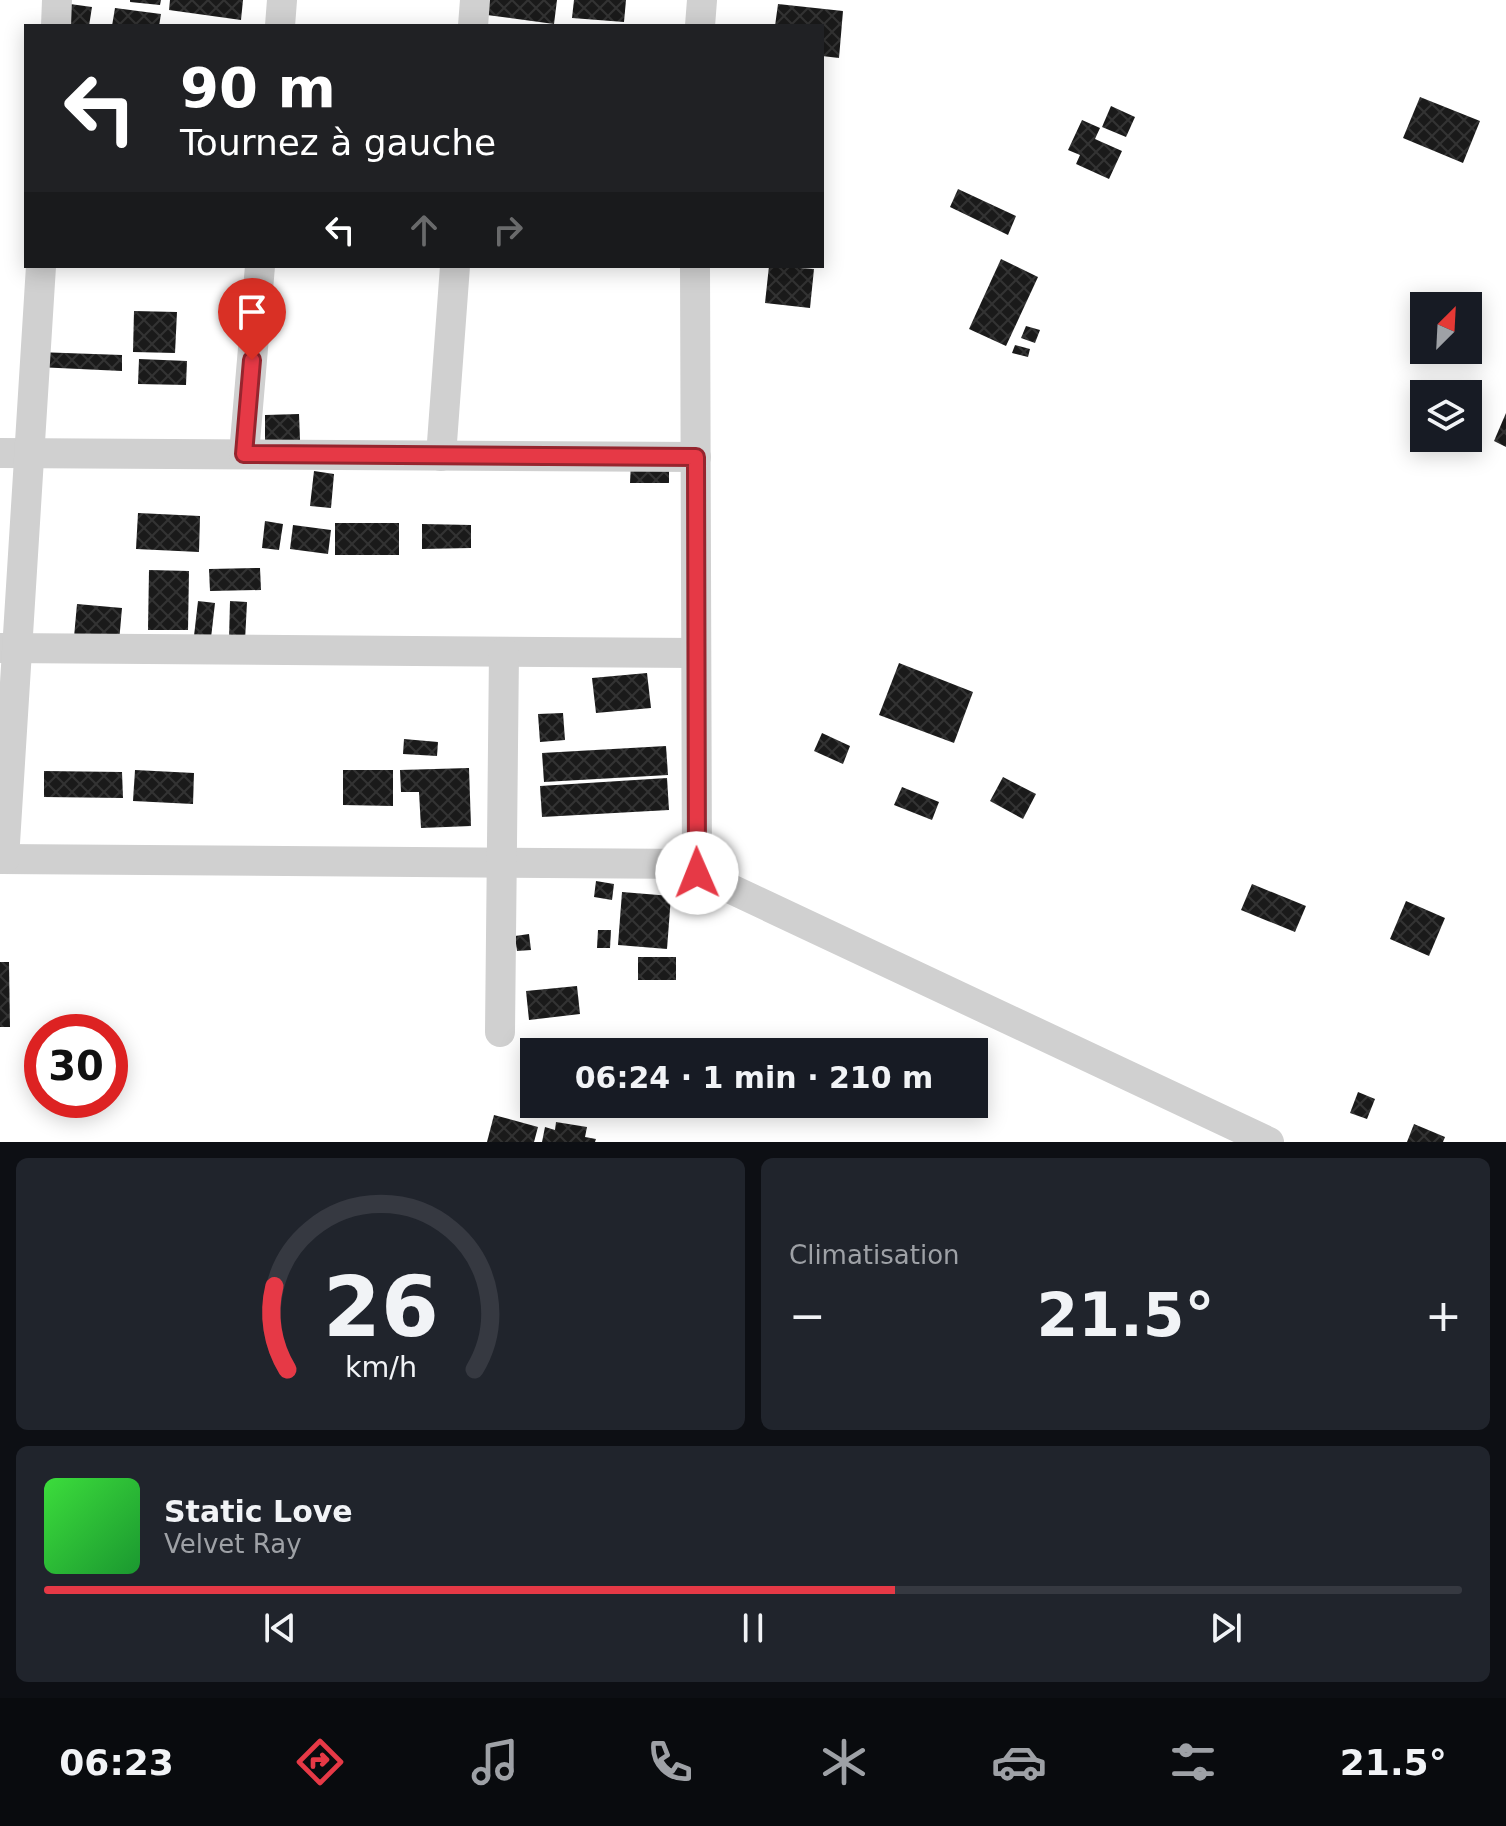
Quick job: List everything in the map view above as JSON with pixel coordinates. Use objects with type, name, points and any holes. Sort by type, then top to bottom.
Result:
[{"type":"street","points":[[56,24],[57,0]]},
{"type":"street","points":[[280,24],[282,0]]},
{"type":"street","points":[[473,24],[475,0]]},
{"type":"street","points":[[700,24],[702,0]]},
{"type":"street","points":[[41,268],[15,453],[2,859],[697,864]]},
{"type":"street","points":[[244,454],[260,268]]},
{"type":"street","points":[[441,456],[455,268]]},
{"type":"street","points":[[695,268],[697,873],[1269,1142]]},
{"type":"street","points":[[15,453],[696,457]]},
{"type":"street","points":[[9,648],[696,653]]},
{"type":"street","points":[[500,1032],[504,652]]},
{"type":"building","points":[[130,0],[161,0],[160,5]]},
{"type":"building","points":[[170,0],[243,0],[241,20],[169,10]]},
{"type":"building","points":[[488,0],[557,0],[554,24],[487,15]]},
{"type":"building","points":[[574,0],[626,0],[624,22],[572,18]]},
{"type":"building","points":[[70,4],[92,7],[89,24],[67,24]]},
{"type":"building","points":[[778,4],[843,11],[839,58],[824,56],[824,24],[775,24]]},
{"type":"building","points":[[115,8],[161,14],[159,24],[112,24]]},
{"type":"building","points":[[1420,97],[1480,121],[1463,163],[1403,138]]},
{"type":"building","points":[[1111,106],[1135,117],[1126,137],[1102,127]]},
{"type":"building","points":[[1082,120],[1100,128],[1095,139],[1122,151],[1109,179],[1076,164],[1080,155],[1068,150]]},
{"type":"building","points":[[958,189],[1016,216],[1008,235],[950,207]]},
{"type":"building","points":[[1001,259],[1038,277],[1006,346],[969,329]]},
{"type":"building","points":[[769,268],[814,269],[810,308],[765,303]]},
{"type":"building","points":[[134,311],[177,312],[175,353],[133,352]]},
{"type":"building","points":[[1026,326],[1040,330],[1035,343],[1021,338]]},
{"type":"building","points":[[1015,345],[1030,349],[1028,357],[1012,353]]},
{"type":"building","points":[[37,352],[122,355],[122,371],[37,367]]},
{"type":"building","points":[[139,359],[187,361],[186,385],[138,384]]},
{"type":"building","points":[[1506,413],[1506,447],[1494,441]]},
{"type":"building","points":[[299,414],[300,440],[265,441],[265,415]]},
{"type":"building","points":[[631,462],[669,463],[669,483],[630,483]]},
{"type":"building","points":[[314,471],[334,474],[331,508],[310,506]]},
{"type":"building","points":[[138,513],[200,516],[199,552],[136,549]]},
{"type":"building","points":[[265,521],[283,524],[279,550],[262,548]]},
{"type":"building","points":[[335,523],[399,523],[399,555],[335,555]]},
{"type":"building","points":[[422,524],[471,525],[471,548],[422,549]]},
{"type":"building","points":[[293,525],[331,530],[328,554],[290,549]]},
{"type":"building","points":[[260,568],[261,590],[210,591],[209,569]]},
{"type":"building","points":[[149,570],[189,571],[188,630],[148,630]]},
{"type":"building","points":[[198,601],[215,603],[211,638],[194,636]]},
{"type":"building","points":[[230,601],[247,602],[245,641],[229,640]]},
{"type":"building","points":[[77,604],[122,608],[119,642],[74,637]]},
{"type":"building","points":[[899,663],[973,692],[954,743],[879,715]]},
{"type":"building","points":[[647,673],[651,708],[596,713],[592,678]]},
{"type":"building","points":[[563,713],[565,740],[540,742],[538,714]]},
{"type":"building","points":[[822,733],[850,746],[843,764],[814,751]]},
{"type":"building","points":[[404,739],[438,742],[437,756],[403,754]]},
{"type":"building","points":[[666,746],[668,775],[544,782],[542,753]]},
{"type":"building","points":[[469,768],[471,826],[421,828],[419,792],[401,792],[400,770]]},
{"type":"building","points":[[135,770],[194,773],[193,804],[133,801]]},
{"type":"building","points":[[343,770],[393,770],[393,806],[343,805]]},
{"type":"building","points":[[44,771],[122,772],[123,798],[44,797]]},
{"type":"building","points":[[1003,777],[1036,794],[1023,819],[990,801]]},
{"type":"building","points":[[667,778],[669,810],[542,817],[540,786]]},
{"type":"building","points":[[902,787],[939,802],[932,820],[894,805]]},
{"type":"building","points":[[596,881],[614,884],[612,900],[594,897]]},
{"type":"building","points":[[1252,884],[1306,906],[1295,932],[1241,910]]},
{"type":"building","points":[[622,892],[671,896],[667,949],[618,945]]},
{"type":"building","points":[[1406,901],[1445,918],[1429,956],[1390,939]]},
{"type":"building","points":[[598,930],[611,930],[610,948],[597,948]]},
{"type":"building","points":[[529,934],[531,950],[517,951],[515,936]]},
{"type":"building","points":[[638,957],[676,957],[676,980],[638,980]]},
{"type":"building","points":[[0,962],[9,962],[10,1027],[0,1027]]},
{"type":"building","points":[[577,986],[580,1014],[529,1020],[526,991]]},
{"type":"building","points":[[1358,1092],[1375,1099],[1367,1119],[1350,1113]]},
{"type":"building","points":[[494,1115],[538,1127],[534,1142],[487,1142]]},
{"type":"building","points":[[556,1122],[587,1127],[585,1137],[596,1139],[595,1142],[542,1142],[545,1127],[555,1130]]},
{"type":"building","points":[[1414,1124],[1445,1137],[1443,1142],[1407,1142]]},
{"type":"route","points":[[252,360],[244,454],[696,457],[697,873]]}]
